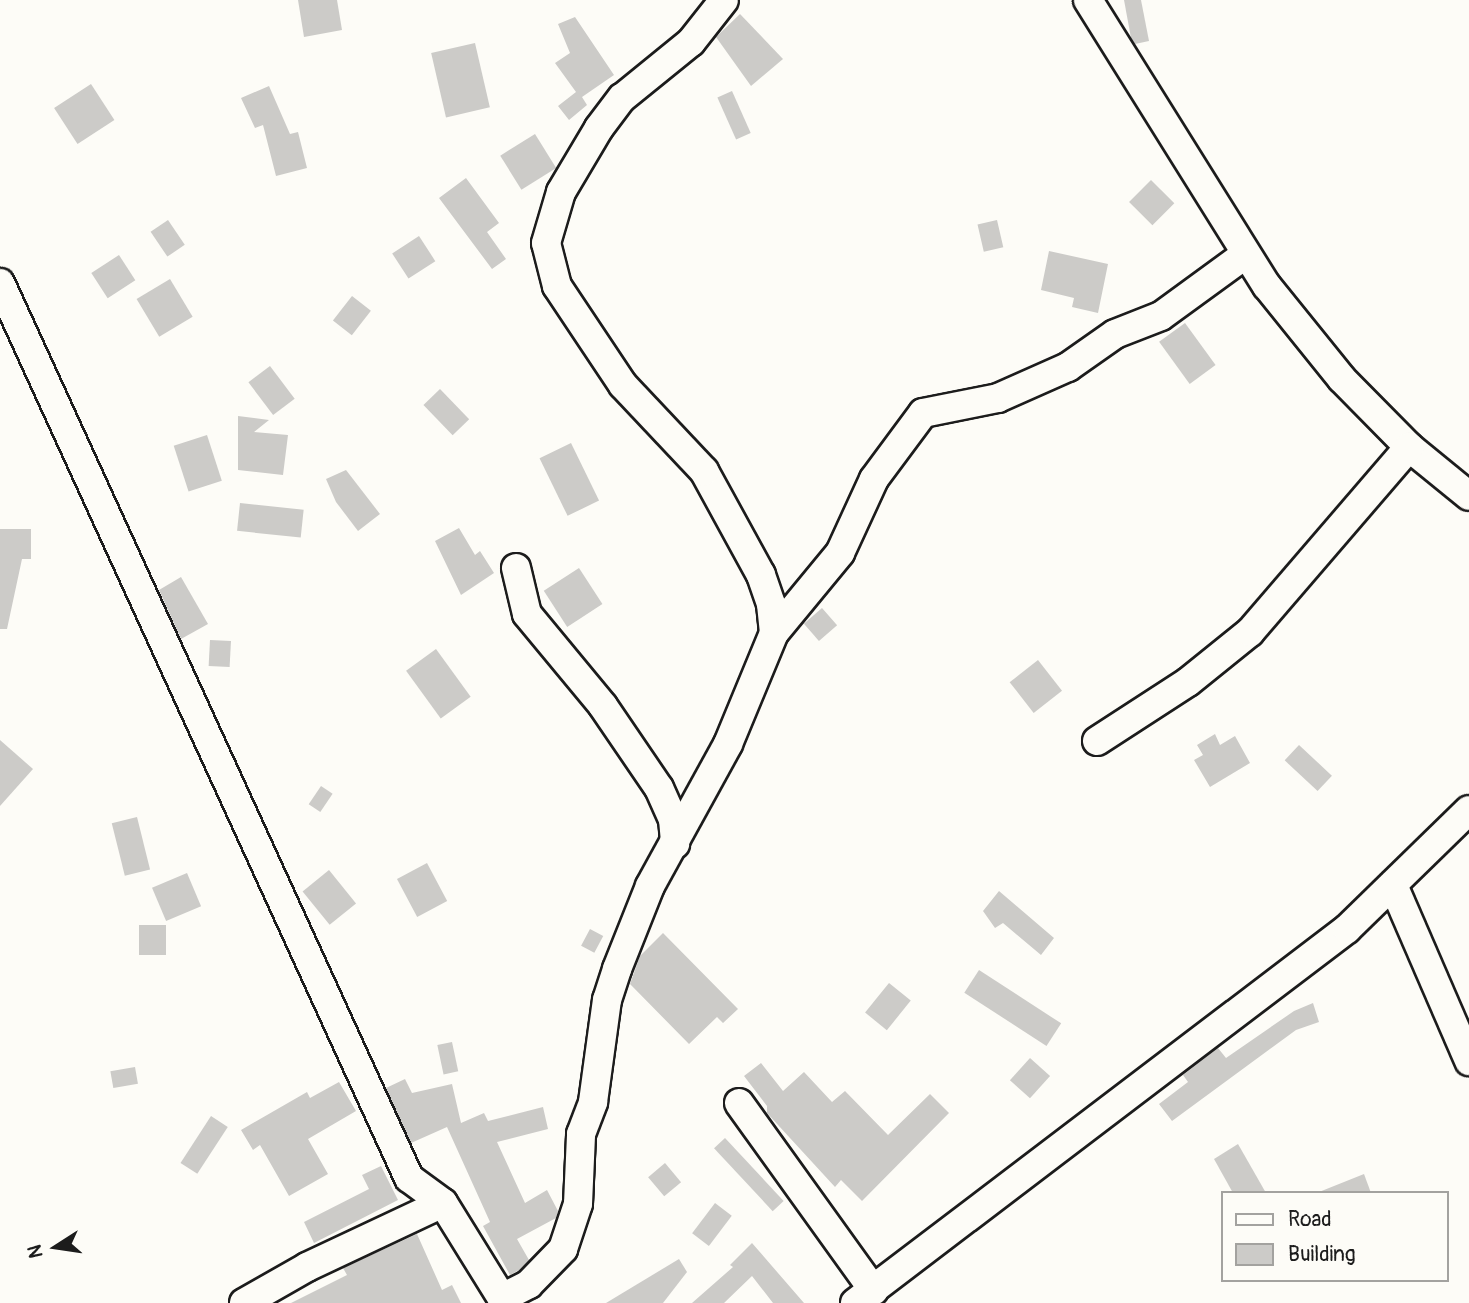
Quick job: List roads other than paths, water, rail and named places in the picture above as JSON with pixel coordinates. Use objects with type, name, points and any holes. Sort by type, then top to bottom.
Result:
[{"type":"street","points":[[724,0],[691,42],[622,98],[599,128],[561,192],[546,243],[557,286],[623,385],[704,471],[761,575],[771,604],[774,633]]},
{"type":"street","points":[[1088,0],[1246,254],[1342,379],[1409,447],[1469,496]]},
{"type":"street","points":[[0,283],[409,1178],[443,1203],[503,1301],[529,1284],[564,1249],[578,1204],[581,1134],[593,1102],[607,1000],[633,924],[728,744],[774,633],[840,553],[874,479],[923,413],[998,398],[1068,367],[1115,334],[1161,316],[1246,254]]},
{"type":"street","points":[[1097,741],[1188,682],[1250,632],[1409,447]]},
{"type":"street","points":[[516,568],[527,614],[603,706],[659,788],[673,819],[675,844]]},
{"type":"street","points":[[739,1103],[865,1297],[1348,929],[1469,810]]},
{"type":"street","points":[[1393,885],[1469,1061]]},
{"type":"street","points":[[244,1303],[307,1267],[443,1203]]}]
